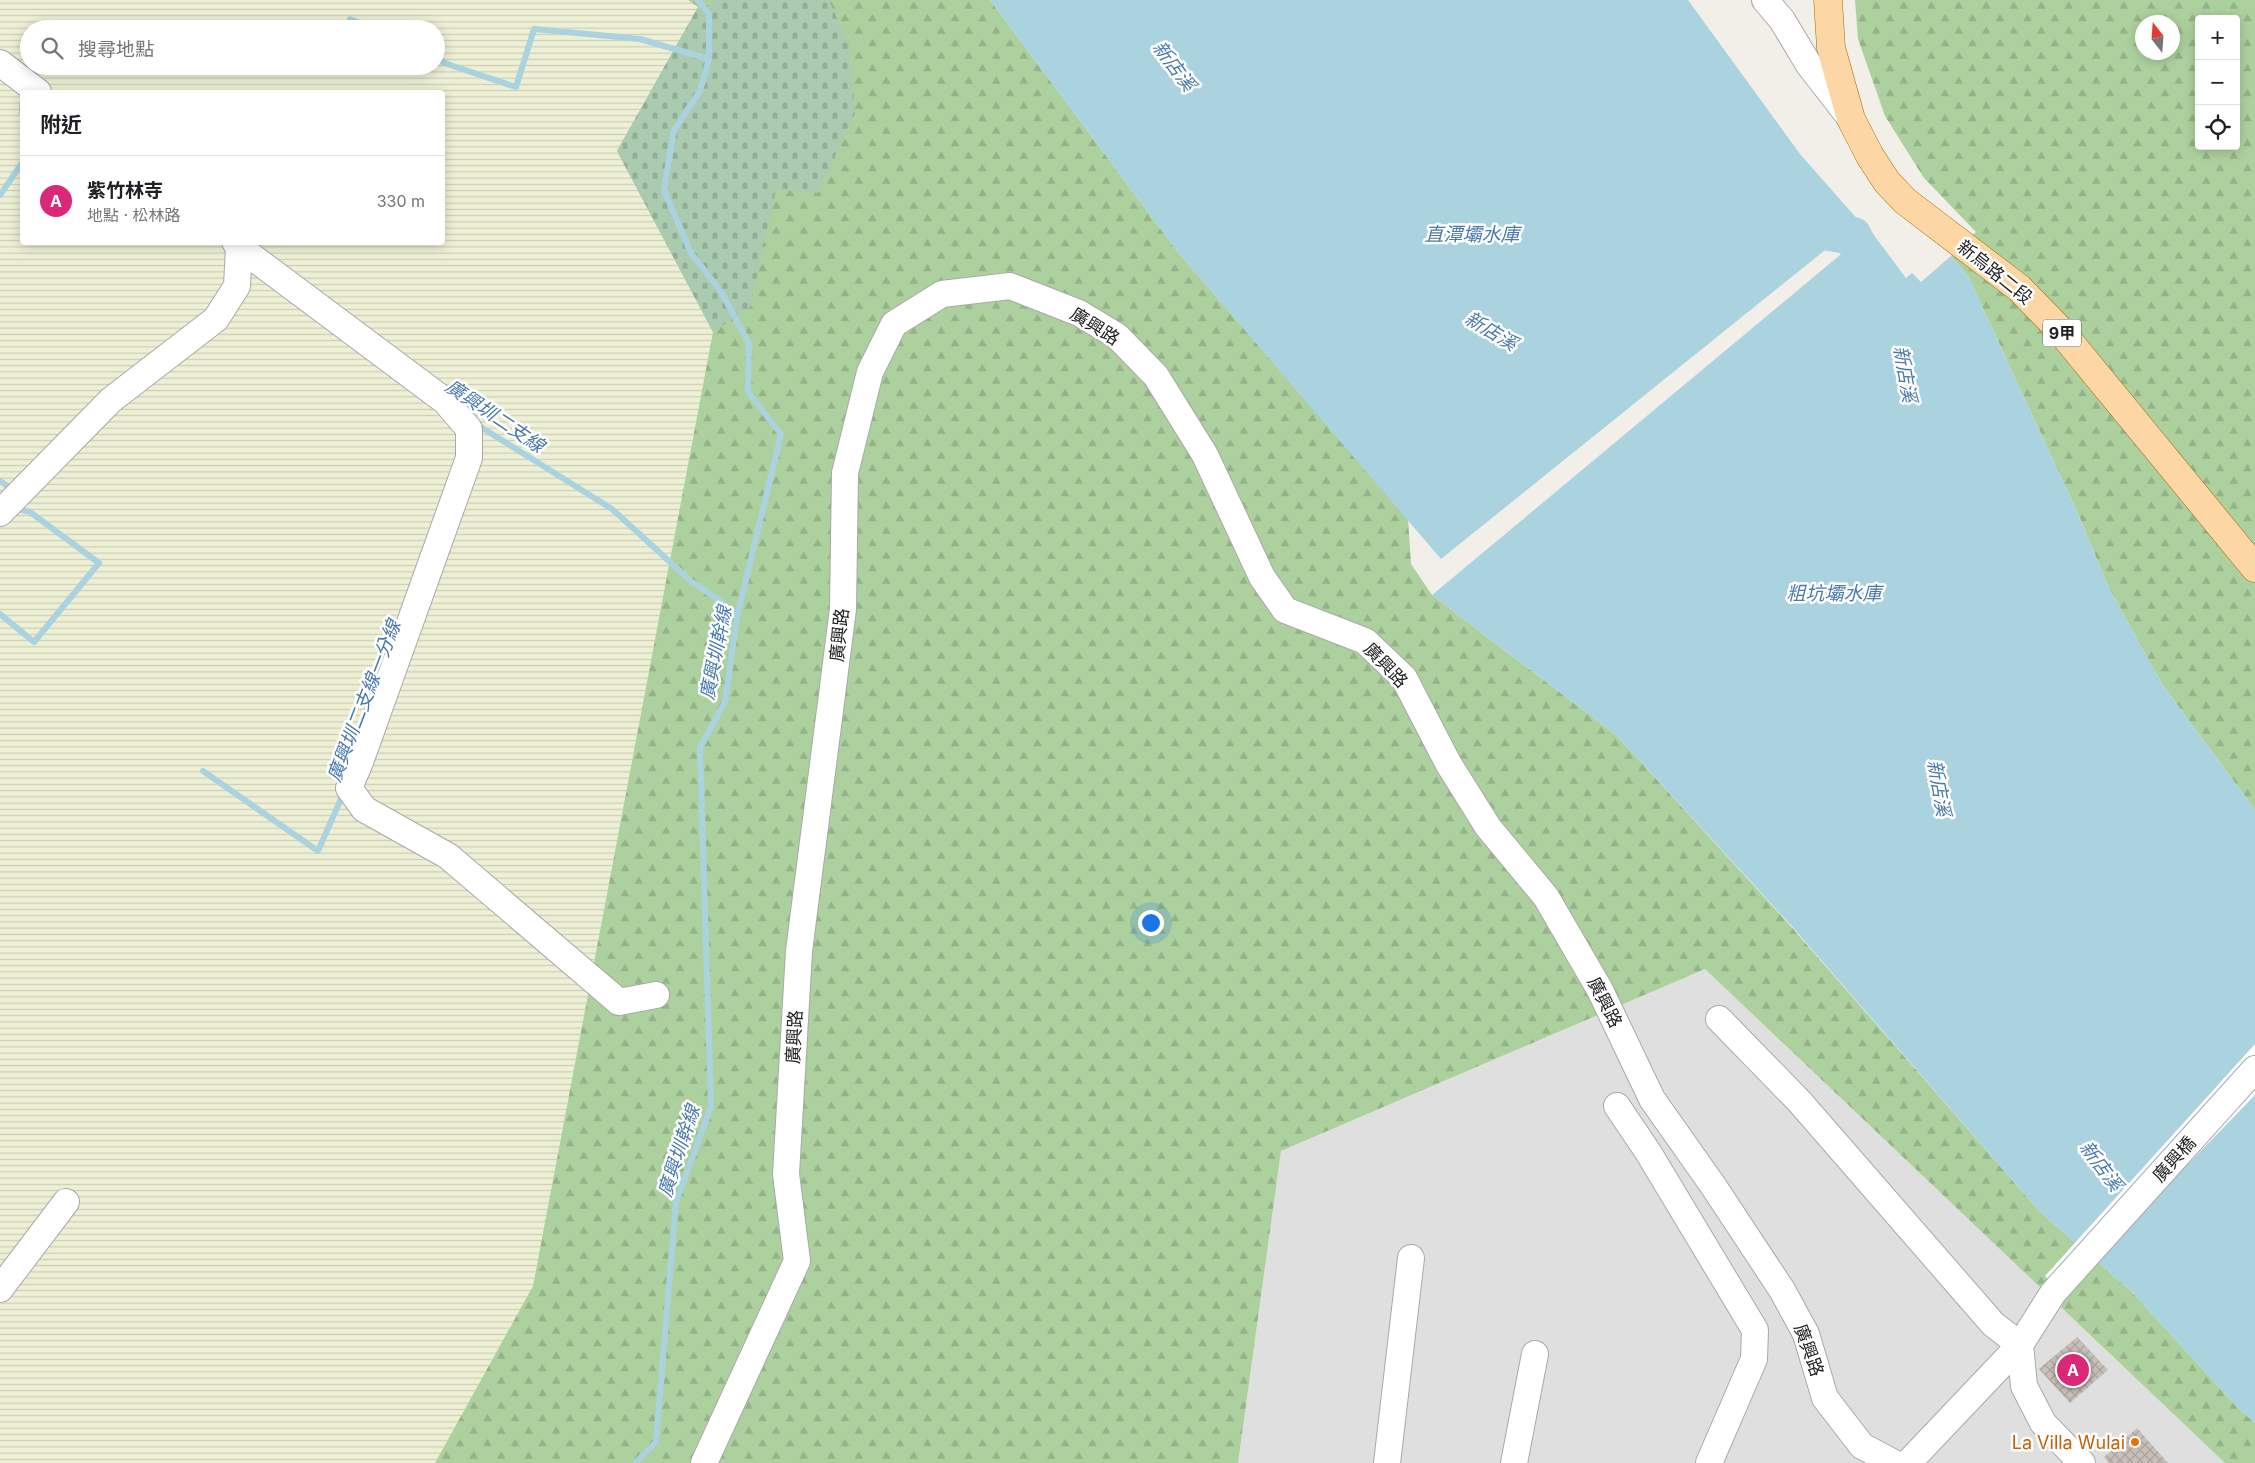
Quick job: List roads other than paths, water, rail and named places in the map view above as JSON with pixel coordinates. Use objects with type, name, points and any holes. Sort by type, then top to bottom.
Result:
[{"type":"main road","name":"新烏路二段","points":[[1828,0],[1831,48],[1851,120],[1886,182],[1905,201],[2019,288],[2059,329],[2255,568]]},
{"type":"street","points":[[1765,0],[1782,20],[1809,65],[1851,120]]},
{"type":"street","points":[[0,63],[35,90]]},
{"type":"street","points":[[0,512],[111,400],[216,319],[237,286],[237,245]]},
{"type":"street","points":[[237,245],[445,401],[469,429],[469,458],[364,753],[349,788],[364,809],[448,856],[618,1002],[656,995]]},
{"type":"street","name":"廣興路","points":[[704,1463],[797,1261],[786,1174],[798,951],[843,609],[845,473],[870,372],[894,324],[942,294],[1010,286],[1079,312],[1117,336],[1156,376],[1205,455],[1262,577],[1285,610],[1365,641],[1404,678],[1448,763],[1488,827],[1546,897],[1600,990],[1652,1099],[1714,1187],[1782,1290],[1806,1334],[1825,1398],[1862,1446],[1894,1463]]},
{"type":"street","points":[[1719,1019],[1799,1101],[1993,1324],[2020,1345],[2024,1386],[2043,1423],[2082,1463]]},
{"type":"street","name":"廣興橋","points":[[2020,1345],[2053,1294],[2255,1069]]},
{"type":"street","points":[[1616,1106],[1648,1152],[1755,1330],[1754,1359],[1709,1463]]},
{"type":"street","points":[[0,1289],[66,1202]]},
{"type":"street","points":[[1387,1463],[1410,1258]]},
{"type":"street","points":[[1908,1463],[2020,1345]]},
{"type":"street","points":[[1514,1463],[1535,1354]]},
{"type":"water","name":"直潭壩水庫","points":[[990,0],[1688,0],[1800,154],[1860,222],[1441,559],[1177,251]]},
{"type":"water","name":"粗坑壩水庫","points":[[1870,230],[1906,278],[1912,273],[1921,282],[1951,256],[1968,276],[2079,516],[2108,586],[2162,684],[2255,810],[2255,1423],[2237,1407],[2133,1293],[2040,1212],[1789,923],[1617,736],[1432,595]]},
{"type":"waterway","name":"廣興圳幹線","points":[[635,1463],[656,1442],[676,1202],[711,1107],[700,748],[725,702],[737,617],[781,434],[748,392],[749,344],[722,293],[691,253],[664,190],[674,130],[700,91],[709,59],[709,14],[698,0]]},
{"type":"waterway","points":[[445,63],[516,87],[534,29],[640,39],[709,59]]},
{"type":"waterway","points":[[33,81],[34,75]]},
{"type":"waterway","name":"廣興圳二支線","points":[[0,195],[20,166]]},
{"type":"waterway","name":"新店溪","points":[[1794,226],[1853,236],[1877,287]]},
{"type":"waterway","name":"廣興圳二支線","points":[[476,424],[612,509],[692,582],[719,600],[737,617]]},
{"type":"waterway","name":"廣興圳二支線","points":[[0,481],[6,485],[10,493]]},
{"type":"waterway","name":"廣興圳二支線","points":[[0,614],[34,642],[99,563],[30,512],[18,509],[16,505]]},
{"type":"waterway","name":"廣興圳二支線一分線","points":[[203,771],[318,851],[344,792]]},
{"type":"place","name":"紫竹林寺","points":[[2073,1370]]},
{"type":"place","name":"La Villa Wulai","points":[[2135,1442]]}]
